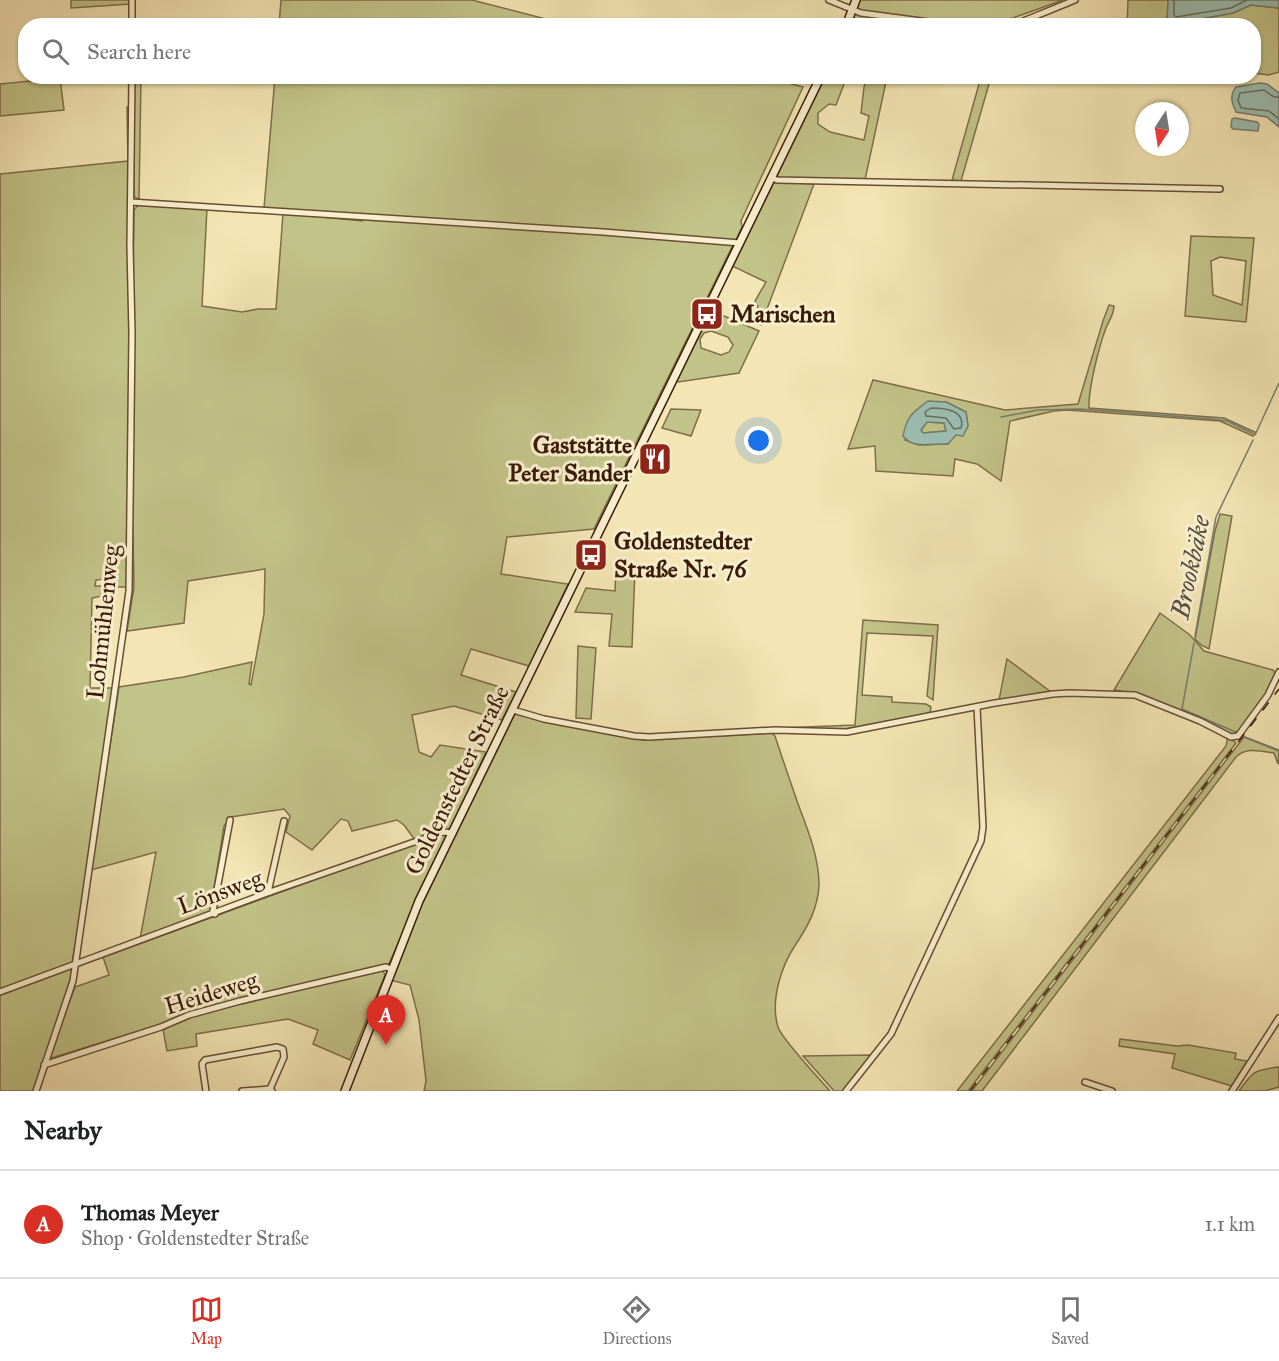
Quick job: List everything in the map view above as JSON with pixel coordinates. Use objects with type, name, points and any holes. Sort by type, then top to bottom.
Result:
[{"type":"main road","points":[[849,18],[856,0]]},
{"type":"main road","name":"Goldenstedter Straße","points":[[345,1091],[419,901],[817,84]]},
{"type":"street","points":[[132,0],[132,18]]},
{"type":"street","points":[[829,0],[861,13],[899,18]]},
{"type":"street","points":[[1031,18],[1075,0]]},
{"type":"street","name":"Lohmühlenweg","points":[[36,1091],[73,981],[129,591],[132,84]]},
{"type":"street","points":[[772,178],[777,180],[1220,189]]},
{"type":"street","points":[[131,202],[740,243]]},
{"type":"street","points":[[513,710],[628,736],[649,737],[775,730],[847,732],[1053,694],[1135,695],[1200,721],[1231,738],[1238,736],[1268,695],[1279,672]]},
{"type":"street","points":[[846,1091],[891,1034],[981,841],[983,827],[976,707]]},
{"type":"street","points":[[215,914],[213,911],[230,820]]},
{"type":"street","points":[[270,892],[284,821]]},
{"type":"street","name":"Lönsweg","points":[[0,992],[443,831],[453,834]]},
{"type":"street","name":"Heideweg","points":[[44,1065],[161,1027],[189,1015],[386,968],[391,969]]},
{"type":"street","points":[[1232,1091],[1279,1018]]},
{"type":"street","points":[[206,1091],[202,1064],[205,1060],[277,1047],[283,1049],[284,1057],[271,1090],[242,1091]]},
{"type":"street","points":[[1084,1082],[1112,1091]]},
{"type":"green space","points":[[71,0],[131,0],[131,4],[71,8]]},
{"type":"green space","points":[[281,0],[472,0],[542,18],[280,18]]},
{"type":"green space","points":[[859,0],[1063,0],[1013,18],[912,18],[862,12],[855,9]]},
{"type":"green space","points":[[1128,0],[1168,0],[1167,18],[1127,18]]},
{"type":"green space","points":[[1251,5],[1279,8],[1279,72],[1261,74],[1261,18],[1206,18],[1233,13]]},
{"type":"green space","points":[[854,14],[888,18],[852,18]]},
{"type":"green space","points":[[0,84],[61,84],[64,110],[0,116]]},
{"type":"green space","points":[[134,84],[141,84],[139,200],[134,196]]},
{"type":"green space","points":[[274,84],[792,84],[803,87],[741,221],[742,227],[736,240],[264,208]]},
{"type":"green space","points":[[820,84],[844,84],[836,105],[829,104],[818,113],[818,124],[830,132],[864,140],[869,116],[861,113],[864,87],[865,84],[886,84],[865,180],[782,179],[776,176]]},
{"type":"green space","points":[[979,84],[989,84],[961,181],[952,180]]},
{"type":"green space","points":[[127,107],[131,107],[127,587],[114,587],[107,579],[96,580],[95,586],[109,586],[112,594],[92,598],[90,688],[113,688],[82,907],[72,963],[0,990],[0,174],[128,161]]},
{"type":"green space","points":[[772,183],[814,184],[761,325],[754,322],[758,307],[755,301],[766,282],[732,266]]},
{"type":"green space","points":[[139,204],[207,208],[202,306],[242,312],[276,309],[283,213],[362,221],[363,219],[734,243],[594,529],[507,537],[501,574],[568,584],[529,666],[471,649],[461,675],[516,692],[502,720],[454,706],[412,715],[419,752],[431,757],[440,745],[486,752],[450,829],[415,840],[404,825],[397,820],[352,831],[348,821],[341,819],[312,850],[286,832],[290,816],[284,809],[231,817],[224,826],[210,914],[140,939],[156,852],[91,870],[119,687],[184,677],[252,662],[249,684],[251,685],[264,614],[265,569],[188,581],[184,623],[127,631],[134,587],[131,440],[134,210]]},
{"type":"green space","points":[[1191,236],[1254,238],[1246,322],[1185,316]],"holes":[[[1220,257],[1246,261],[1242,305],[1213,295],[1211,261]]]},
{"type":"green space","points":[[1109,305],[1114,306],[1097,356],[1089,408],[1224,418],[1255,432],[1253,436],[1220,421],[1054,411],[1010,421],[1001,481],[977,464],[955,459],[953,476],[876,471],[875,446],[848,449],[873,380],[1005,410],[1078,404]],"holes":[[[946,402],[966,412],[968,426],[951,438],[948,444],[919,445],[905,440]]]},
{"type":"green space","points":[[710,310],[759,331],[739,373],[678,382],[676,379]],"holes":[[[711,331],[728,337],[733,345],[729,352],[721,355],[701,348],[700,339],[704,333]]]},
{"type":"green space","points":[[671,409],[701,410],[691,436],[662,428]]},
{"type":"green space","points":[[927,422],[945,423],[946,431],[923,433],[921,430]]},
{"type":"green space","points":[[1220,514],[1232,516],[1209,649],[1195,639]]},
{"type":"green space","points":[[616,568],[635,569],[632,647],[609,646],[612,614],[575,612],[586,588],[615,591]]},
{"type":"green space","points":[[1160,613],[1190,635],[1204,651],[1273,670],[1276,675],[1261,703],[1236,734],[1232,735],[1139,694],[1114,690]]},
{"type":"green space","points":[[863,620],[938,625],[933,700],[927,696],[933,636],[867,633],[862,695],[892,697],[892,702],[926,704],[931,707],[930,713],[840,730],[779,728],[855,725]]},
{"type":"green space","points":[[578,646],[596,648],[591,719],[576,718]]},
{"type":"green space","points":[[1007,659],[1051,692],[999,700]]},
{"type":"green space","points":[[514,714],[643,740],[771,733],[775,736],[812,842],[819,885],[812,916],[786,963],[778,984],[776,1017],[778,1027],[786,1040],[830,1091],[424,1091],[426,1081],[419,1020],[410,985],[390,980],[420,903]]},
{"type":"green space","points":[[1228,737],[1236,743],[968,1091],[957,1091],[1226,746]]},
{"type":"green space","points":[[1244,737],[1279,751],[1278,764],[1274,753],[1249,751],[1236,757],[982,1091],[972,1091]]},
{"type":"green space","points":[[440,834],[446,836],[388,966],[239,1000],[48,1059],[75,987],[109,975],[103,957]]},
{"type":"green space","points":[[69,969],[72,970],[70,982],[34,1091],[0,1091],[0,994]]},
{"type":"green space","points":[[382,969],[385,975],[350,1060],[313,1044],[318,1030],[288,1019],[196,1034],[197,1046],[167,1051],[163,1029],[189,1017]]},
{"type":"green space","points":[[1120,1039],[1177,1046],[1188,1045],[1236,1053],[1235,1059],[1247,1061],[1232,1086],[1172,1068],[1175,1054],[1119,1046]]},
{"type":"green space","points":[[873,1055],[845,1091],[834,1091],[803,1056]]},
{"type":"green space","points":[[1279,1067],[1279,1087],[1265,1091],[1239,1091],[1255,1073]]},
{"type":"water","points":[[1168,0],[1279,0],[1279,8],[1251,5],[1233,13],[1206,18],[1167,18]]},
{"type":"water","points":[[1261,83],[1267,84],[1279,93],[1279,127],[1267,117],[1236,112],[1232,96],[1236,87]]},
{"type":"water","points":[[1232,119],[1257,122],[1258,131],[1233,129]]},
{"type":"water","points":[[928,401],[946,402],[966,412],[968,426],[963,436],[956,435],[948,444],[924,445],[912,443],[903,436],[911,416]],"holes":[[[927,422],[944,423],[946,431],[923,433],[921,430]]]},
{"type":"waterway","name":"Brookbäke","points":[[1255,435],[1279,383]]},
{"type":"waterway","points":[[1001,417],[1038,410],[1080,409],[1227,421],[1252,433]]},
{"type":"waterway","name":"Brookbäke","points":[[1195,636],[1216,517],[1253,440]]},
{"type":"waterway","name":"Brookbäke","points":[[1194,643],[1182,709],[1238,733]]},
{"type":"waterway","name":"Brookbäke","points":[[1245,737],[1279,750]]},
{"type":"railway","points":[[970,1091],[1279,689]]},
{"type":"place","name":"Marischen","points":[[707,314]]},
{"type":"place","name":"Gaststätte Peter Sander","points":[[655,459]]},
{"type":"place","name":"Goldenstedter Straße Nr. 76","points":[[591,555]]},
{"type":"place","name":"Thomas Meyer","points":[[386,1045]]}]
